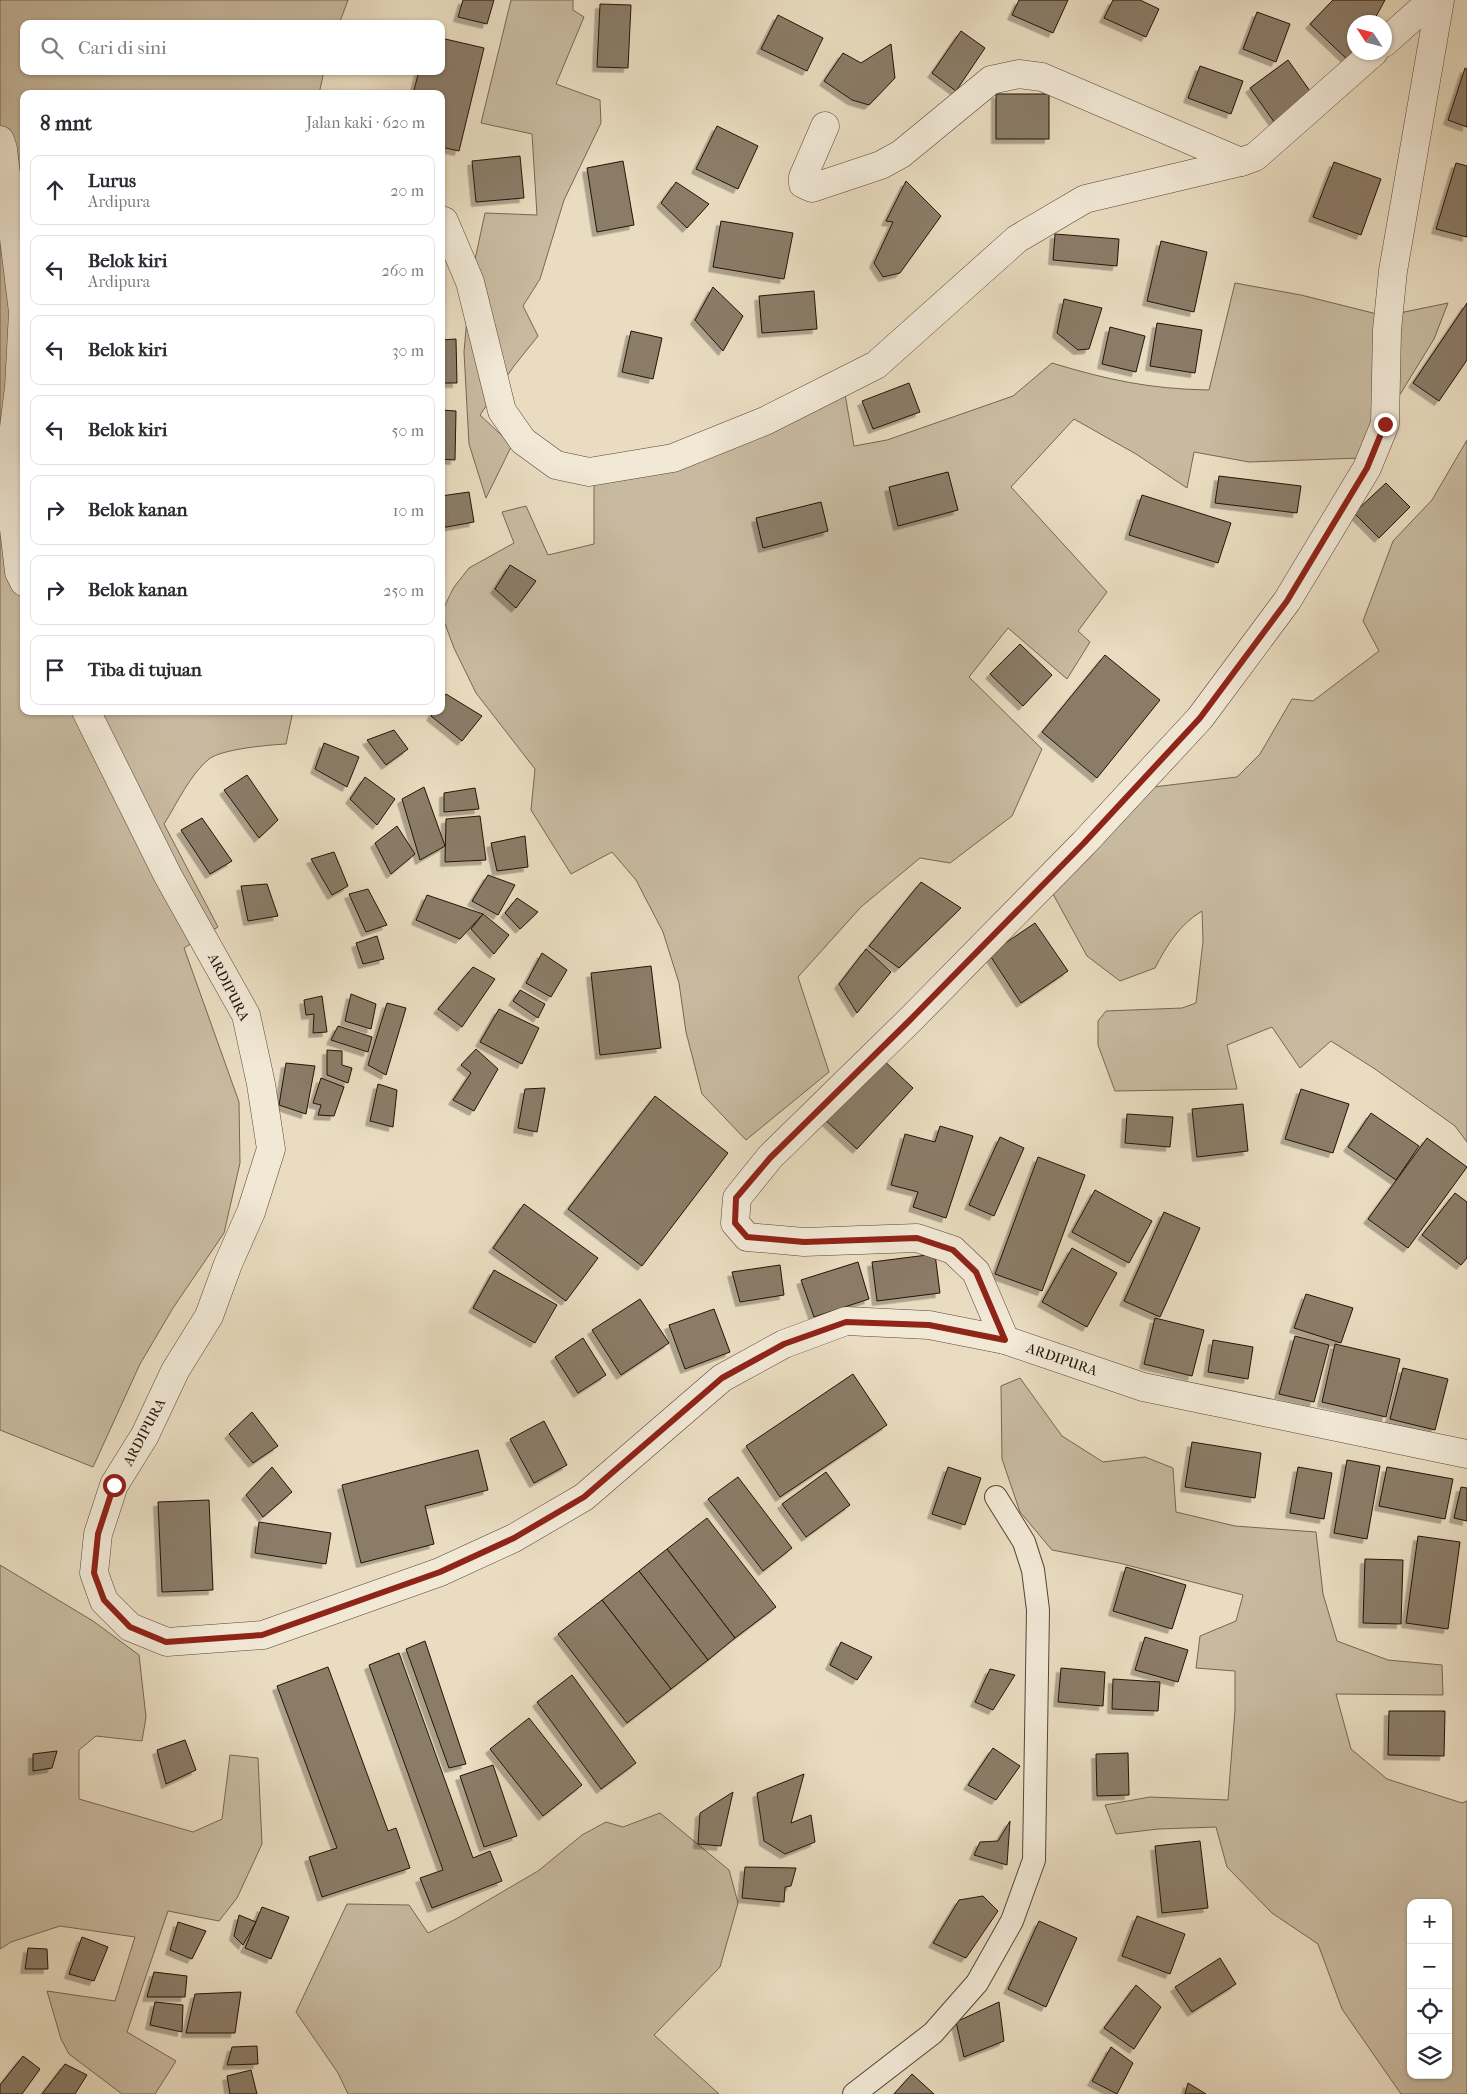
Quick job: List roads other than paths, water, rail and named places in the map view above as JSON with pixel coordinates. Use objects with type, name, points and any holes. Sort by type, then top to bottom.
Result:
[{"type":"street","points":[[1392,36],[1432,0]]},
{"type":"street","points":[[1005,1340],[976,1272],[953,1250],[917,1238],[804,1242],[747,1237],[735,1223],[736,1198],[770,1158],[902,1028],[1057,870],[1200,718],[1287,601],[1367,468],[1385,424],[1387,330],[1392,271],[1440,0]]},
{"type":"street","points":[[445,223],[470,282],[502,411],[523,441],[556,465],[589,472],[673,458],[764,421],[876,365],[1017,239],[1085,200],[1255,157],[1268,148],[1365,60]]},
{"type":"street","points":[[825,126],[803,177],[803,184],[812,188],[881,165],[901,154],[991,80],[1019,74],[1042,77],[1241,162]]},
{"type":"street","points":[[0,140],[3,149],[20,288]]},
{"type":"street","points":[[20,368],[11,452],[12,512],[20,574]]},
{"type":"street","name":"ARDIPURA","points":[[88,715],[168,876],[246,1015],[261,1084],[271,1149],[251,1212],[228,1264],[210,1316],[175,1371],[145,1435],[114,1485],[98,1534],[94,1573],[104,1600],[130,1627],[166,1642],[262,1635],[440,1572],[514,1538],[584,1497],[722,1378],[784,1344],[846,1322],[929,1325],[1005,1340],[1143,1387],[1467,1454]]},
{"type":"street","points":[[854,2094],[933,2032],[977,1983],[1012,1921],[1034,1860],[1038,1610],[1033,1570],[1024,1542],[996,1497]]}]
